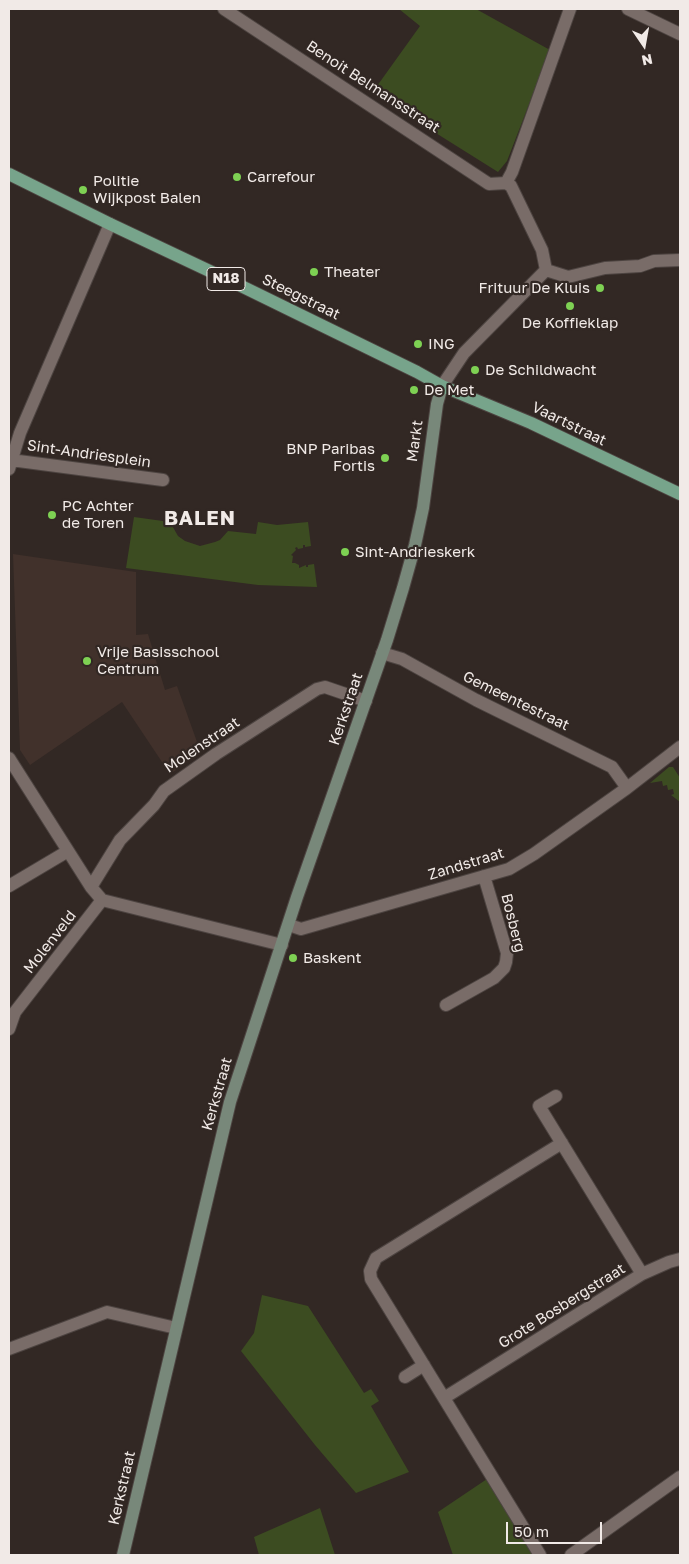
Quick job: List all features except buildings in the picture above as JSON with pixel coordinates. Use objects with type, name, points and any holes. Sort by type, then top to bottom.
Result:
[{"type":"main road","name":"Steegstraat","points":[[9,174],[417,372],[442,386]]},
{"type":"main road","name":"Vaartstraat","points":[[442,386],[531,423],[680,494]]},
{"type":"main road","name":"Markt","points":[[382,653],[415,545],[425,494],[437,404],[442,386]]},
{"type":"main road","name":"Kerkstraat","points":[[123,1555],[230,1102],[382,653]]},
{"type":"street","name":"Benoit Belmansstraat","points":[[224,9],[490,184],[506,183]]},
{"type":"street","points":[[570,9],[512,172],[506,183],[511,186],[542,250],[546,270],[568,277],[605,268],[640,266],[654,261],[680,260]]},
{"type":"street","points":[[628,9],[680,34]]},
{"type":"street","points":[[10,464],[20,433],[110,224]]},
{"type":"street","name":"Markt","points":[[442,386],[464,353],[546,270]]},
{"type":"street","name":"Sint-Andriesplein","points":[[10,464],[163,480]]},
{"type":"street","name":"Gemeentestraat","points":[[382,653],[402,659],[476,700],[612,766],[628,788]]},
{"type":"street","name":"Molenstraat","points":[[91,887],[120,840],[154,805],[164,791],[216,754],[317,689],[325,687],[366,701]]},
{"type":"street","name":"Zandstraat","points":[[289,925],[301,929],[509,869],[534,854],[678,753]]},
{"type":"street","points":[[9,758],[91,887],[102,900],[282,945]]},
{"type":"street","points":[[9,886],[68,851]]},
{"type":"street","name":"Bosberg","points":[[446,1005],[494,978],[504,968],[506,962],[507,953],[484,876]]},
{"type":"street","name":"Molenveld","points":[[9,1029],[15,1012],[102,900]]},
{"type":"street","name":"Grote Bosbergstraat","points":[[444,1398],[642,1274],[539,1106],[556,1096]]},
{"type":"street","points":[[540,1555],[371,1279],[370,1271],[376,1258],[562,1143]]},
{"type":"street","points":[[642,1274],[680,1259]]},
{"type":"street","points":[[9,1348],[107,1312],[176,1328]]},
{"type":"street","points":[[405,1377],[424,1365]]},
{"type":"street","points":[[571,1555],[680,1477]]},
{"type":"shaded area","name":"Vrije Basisschool Centrum","points":[[13,554],[136,572],[136,635],[148,634],[165,690],[177,686],[201,753],[170,774],[122,702],[30,765],[20,750]]},
{"type":"green space","points":[[399,9],[476,9],[550,50],[507,161],[498,172],[372,93],[420,26]]},
{"type":"green space","points":[[134,517],[170,522],[178,536],[185,541],[200,546],[220,540],[228,531],[256,534],[258,522],[277,525],[308,522],[311,546],[305,547],[303,545],[303,548],[295,548],[296,550],[291,555],[293,556],[292,563],[299,565],[299,568],[314,564],[317,587],[258,585],[126,568]]},
{"type":"green space","points":[[669,767],[673,767],[680,778],[680,802],[671,795],[674,794],[673,789],[668,790],[667,785],[663,786],[662,781],[650,783]]},
{"type":"green space","points":[[262,1295],[308,1306],[364,1393],[371,1389],[379,1401],[371,1406],[409,1472],[356,1493],[315,1445],[241,1351],[254,1333]]},
{"type":"green space","points":[[487,1479],[532,1555],[453,1555],[438,1512]]},
{"type":"green space","points":[[320,1508],[335,1555],[259,1555],[254,1537]]},
{"type":"place","name":"Carrefour","points":[[237,177]]},
{"type":"place","name":"Politie Wijkpost Balen","points":[[83,190]]},
{"type":"place","name":"Theater","points":[[314,272]]},
{"type":"place","name":"Frituur De Kluis","points":[[600,288]]},
{"type":"place","name":"De Koffieklap","points":[[570,306]]},
{"type":"place","name":"ING","points":[[418,344]]},
{"type":"place","name":"De Schildwacht","points":[[475,370]]},
{"type":"place","name":"De Met","points":[[414,390]]},
{"type":"place","name":"BNP Paribas Fortis","points":[[385,458]]},
{"type":"place","name":"PC Achter de Toren","points":[[52,515]]},
{"type":"place","name":"Sint-Andrieskerk","points":[[345,552]]},
{"type":"place","name":"Vrije Basisschool Centrum","points":[[87,661]]},
{"type":"place","name":"Baskent","points":[[293,958]]},
{"type":"district","name":"BALEN","points":[[200,519]]}]
